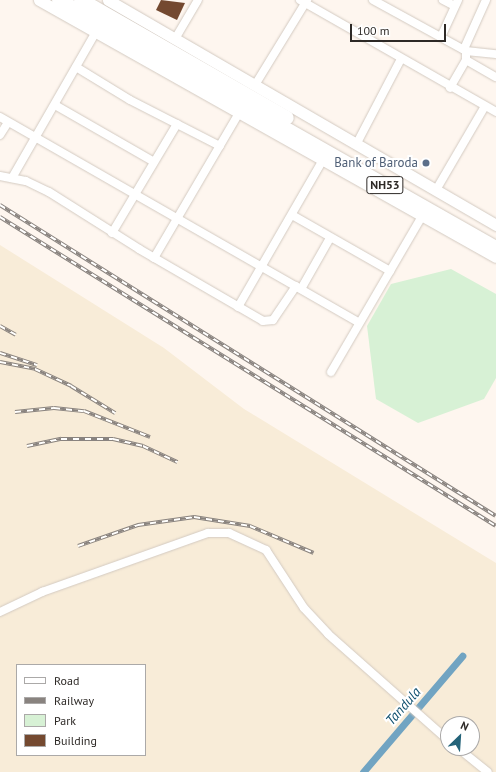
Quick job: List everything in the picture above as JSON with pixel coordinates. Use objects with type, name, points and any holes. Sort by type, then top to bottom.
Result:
[{"type":"highway","name":"NH53","points":[[59,0],[496,237]]},
{"type":"highway","name":"NH53","points":[[80,0],[496,248]]},
{"type":"street","points":[[39,0],[496,257]]},
{"type":"street","points":[[175,39],[198,0]]},
{"type":"street","points":[[372,0],[465,50],[496,54]]},
{"type":"street","points":[[441,37],[457,3],[443,0]]},
{"type":"street","points":[[450,88],[466,60],[465,50],[486,0]]},
{"type":"street","points":[[255,85],[304,1],[450,88],[496,112]]},
{"type":"street","points":[[114,2],[175,39],[496,225]]},
{"type":"street","points":[[12,178],[37,138],[96,32]]},
{"type":"street","points":[[356,143],[401,59]]},
{"type":"street","points":[[466,60],[496,77]]},
{"type":"street","points":[[76,67],[177,124],[220,146]]},
{"type":"street","points":[[55,105],[154,162]]},
{"type":"street","points":[[436,190],[485,106]]},
{"type":"street","points":[[154,258],[239,113]]},
{"type":"street","points":[[0,117],[359,323]]},
{"type":"street","points":[[0,135],[8,122]]},
{"type":"street","points":[[112,233],[177,124]]},
{"type":"street","points":[[238,307],[263,267],[323,160]]},
{"type":"street","points":[[0,176],[12,178],[49,192],[154,258],[238,307],[269,322],[298,287],[330,238]]},
{"type":"street","points":[[292,215],[390,271]]},
{"type":"street","points":[[331,372],[422,216]]},
{"type":"street","points":[[0,612],[42,592],[208,533],[229,533],[266,550],[307,612],[355,660],[401,698],[440,733]]},
{"type":"street","points":[[468,756],[488,772]]},
{"type":"shaded area","points":[[0,245],[164,348],[244,409],[496,563],[496,772],[0,772]]},
{"type":"green space","points":[[451,269],[496,294],[496,378],[484,399],[418,423],[376,399],[367,326],[391,284]]},
{"type":"building","points":[[161,0],[185,3],[177,20],[156,10]]},
{"type":"waterway","name":"Tandula","points":[[363,772],[462,656]]},
{"type":"railway","points":[[0,205],[496,516]]},
{"type":"railway","points":[[0,217],[496,526]]},
{"type":"railway","points":[[0,326],[16,335]]},
{"type":"railway","points":[[0,353],[37,365]]},
{"type":"railway","points":[[0,362],[35,369],[71,386],[115,413]]},
{"type":"railway","points":[[15,412],[54,408],[84,411],[150,437]]},
{"type":"railway","points":[[27,446],[61,439],[113,439],[143,446],[177,462]]},
{"type":"railway","points":[[78,546],[138,525],[194,517],[250,526],[314,553]]},
{"type":"place","name":"Bank of Baroda","points":[[426,163]]}]
